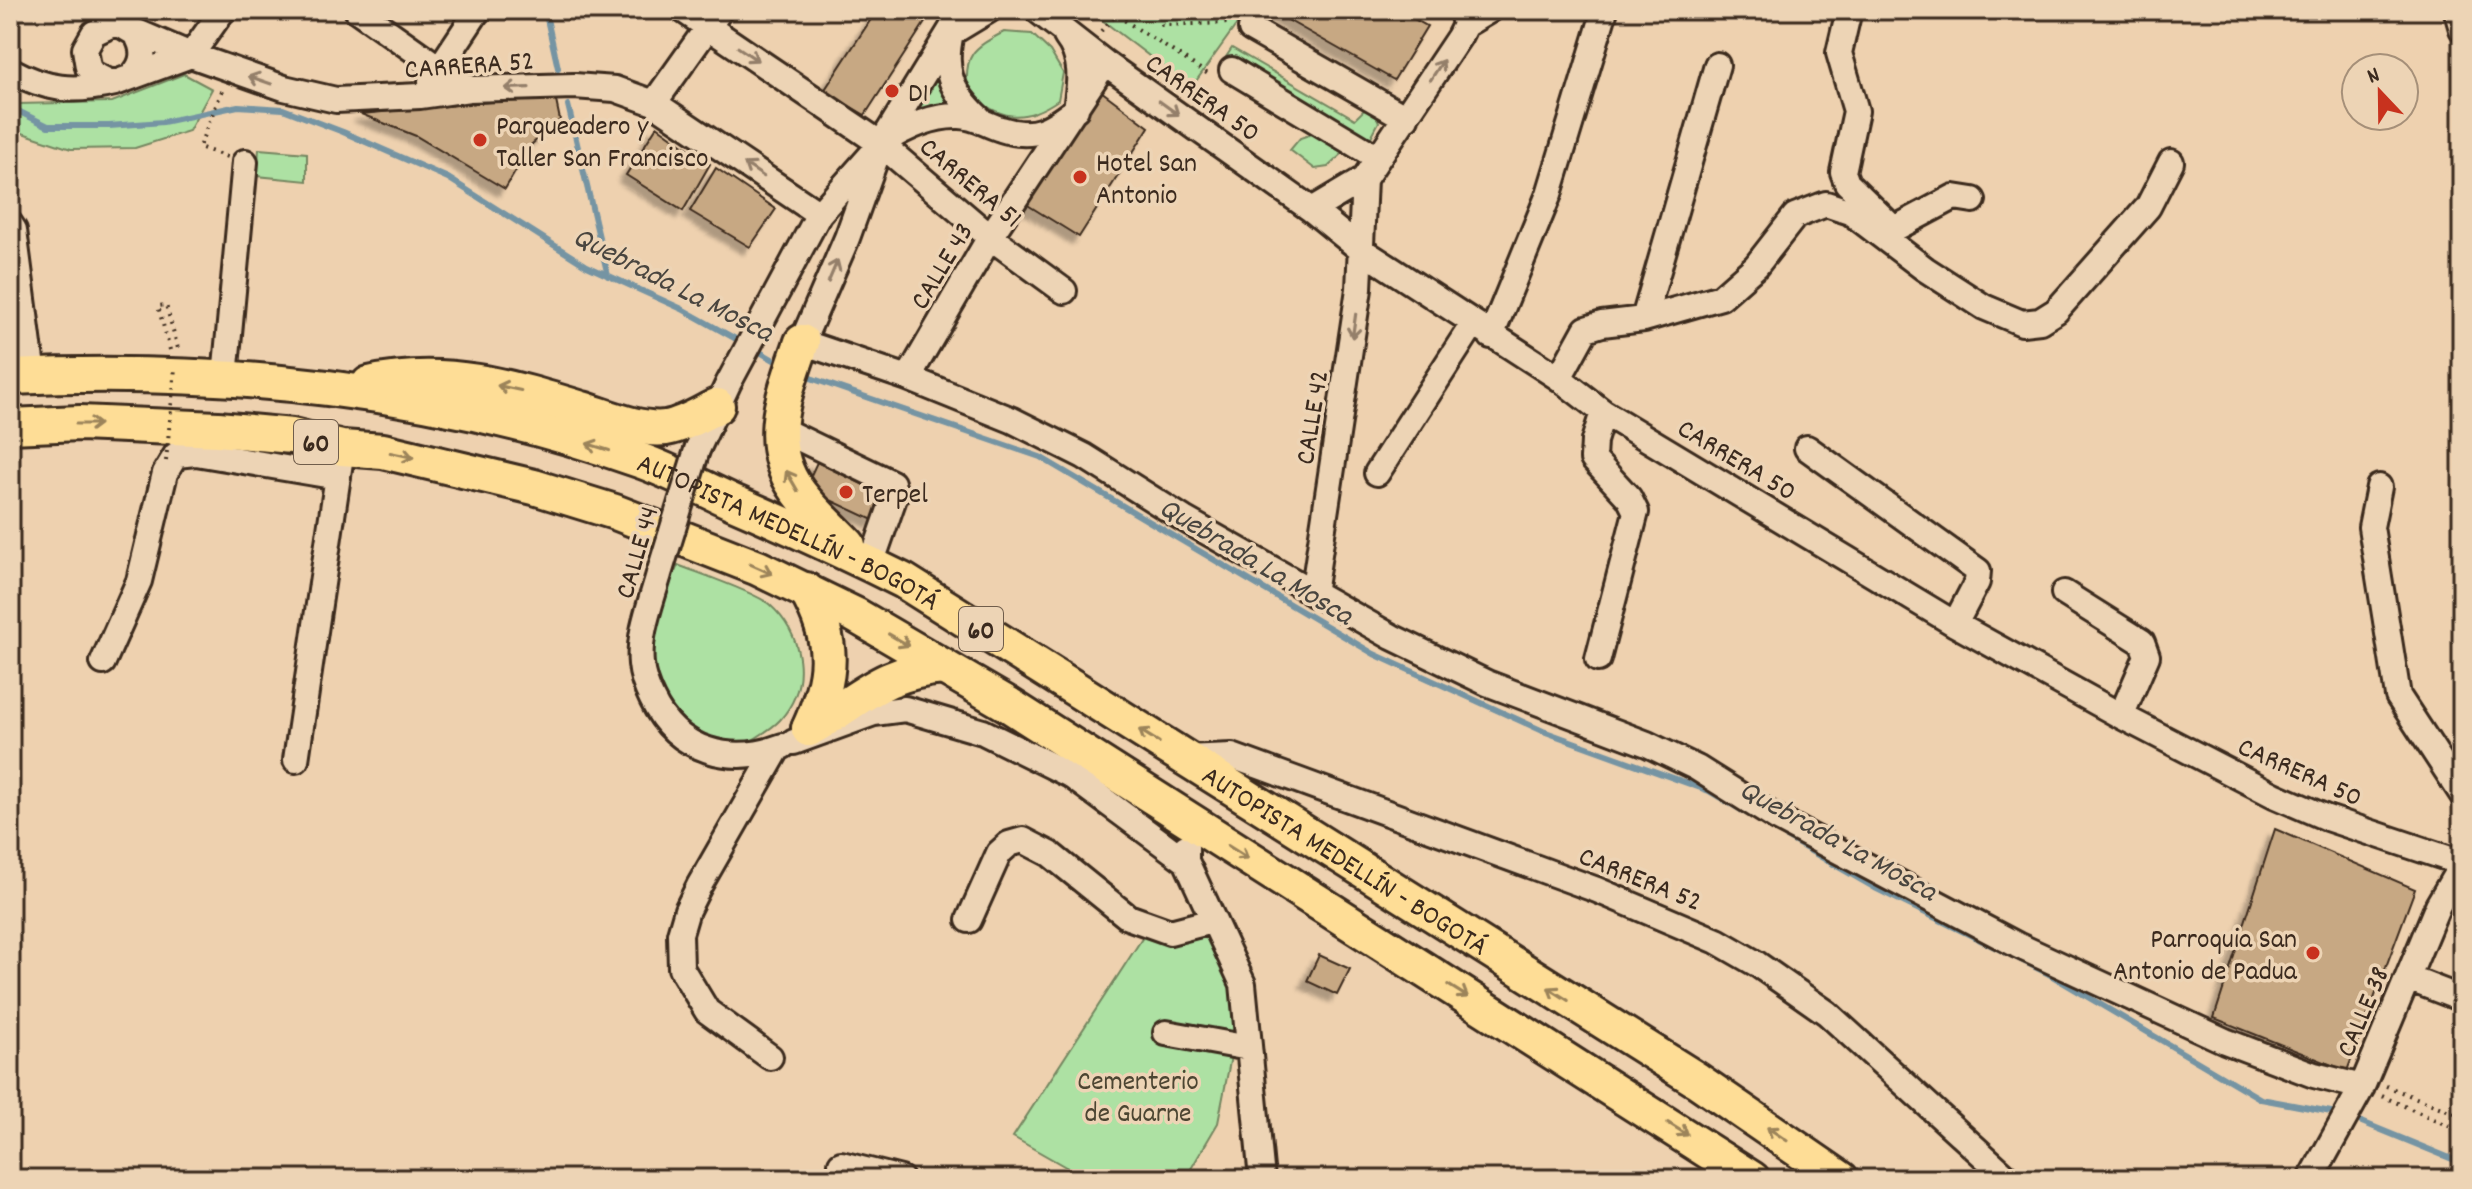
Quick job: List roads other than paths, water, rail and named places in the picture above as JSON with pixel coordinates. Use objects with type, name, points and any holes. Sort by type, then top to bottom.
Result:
[{"type":"highway","points":[[800,348],[779,418],[779,449],[785,471],[798,492],[866,562]]},
{"type":"highway","name":"AUTOPISTA MEDELLÍN - BOGOTÁ","points":[[20,372],[225,377],[391,397],[466,412],[642,461],[866,562],[927,595],[1697,1080],[1841,1179]]},
{"type":"highway","points":[[341,391],[426,376],[465,380],[512,387],[649,428],[680,424],[723,395]]},
{"type":"highway","name":"AUTOPISTA MEDELLÍN - BOGOTÁ","points":[[10,426],[80,423],[218,429],[292,436],[340,462],[383,451],[534,487],[602,508],[715,550],[855,615],[1009,705],[1752,1179]]},
{"type":"highway","points":[[794,740],[820,704],[828,665],[824,626],[806,590]]},
{"type":"highway","points":[[794,740],[893,677],[944,667]]},
{"type":"street","name":"CARRERA 52","points":[[106,10],[130,29],[191,55],[284,88],[336,100],[420,96],[469,89],[574,86],[615,89],[654,103],[819,214]]},
{"type":"street","points":[[10,70],[35,83],[63,89],[91,89],[191,55],[223,10]]},
{"type":"street","points":[[357,10],[469,89]]},
{"type":"street","points":[[420,96],[478,10]]},
{"type":"street","name":"CARRERA 51","points":[[683,10],[713,18],[881,144],[990,237],[1064,291]]},
{"type":"street","name":"CALLE 44","points":[[963,10],[881,144],[819,214],[723,395],[697,450],[659,574],[641,641],[641,667],[656,706],[666,721],[690,744],[708,751],[743,756],[874,713],[905,709],[983,732],[1070,775],[1186,861]]},
{"type":"street","points":[[989,10],[951,33],[945,55],[950,79],[961,101],[979,118],[1000,129],[1024,134],[1049,130],[1076,109],[1082,72],[1074,47],[1039,15]]},
{"type":"street","points":[[1312,210],[1364,179],[1406,118],[1464,18],[1490,10]]},
{"type":"street","points":[[1377,473],[1482,330],[1549,194],[1605,10]]},
{"type":"street","points":[[1849,10],[1839,53],[1856,111],[1843,172],[1847,183],[1890,234]]},
{"type":"street","name":"CARRERA 50","points":[[1039,15],[1312,210],[1360,249],[1559,378],[1603,412],[1955,624],[2121,716],[2274,795],[2327,818],[2462,863]]},
{"type":"street","points":[[654,103],[713,18]]},
{"type":"street","points":[[35,83],[55,78],[73,66],[94,33],[102,27],[121,25],[136,34],[142,48],[141,64],[125,79],[109,82],[93,74],[88,67],[85,49]]},
{"type":"street","points":[[1247,26],[1406,118]]},
{"type":"street","name":"CALLE 43","points":[[908,378],[990,237],[1076,109],[1096,55]]},
{"type":"street","points":[[1644,319],[1717,65]]},
{"type":"street","points":[[1220,72],[1378,158]]},
{"type":"street","points":[[881,144],[902,130],[936,119],[960,115],[979,118]]},
{"type":"street","name":"CALLE 44","points":[[800,348],[847,238],[881,144]]},
{"type":"street","points":[[225,377],[245,162]]},
{"type":"street","points":[[1559,378],[1586,329],[1644,319],[1721,297],[1756,266],[1795,216],[1826,204],[1850,212],[1890,234],[1984,307],[2022,323],[2040,321],[2056,311],[2148,207],[2171,162]]},
{"type":"street","name":"CALLE 42","points":[[1313,594],[1359,289],[1364,179]]},
{"type":"street","points":[[1890,234],[1954,197],[1973,200]]},
{"type":"street","points":[[10,224],[14,230],[20,372]]},
{"type":"street","points":[[800,348],[908,378],[1012,420],[1084,456],[1184,519],[1392,637],[1487,683],[1647,744],[1697,768],[1778,819],[2017,945],[2225,1041],[2314,1075],[2361,1087]]},
{"type":"street","points":[[1598,659],[1636,512],[1629,498],[1593,459],[1594,441],[1603,412]]},
{"type":"street","points":[[779,418],[892,483],[895,495],[866,562]]},
{"type":"street","points":[[1807,448],[1978,571],[1977,582],[1955,624]]},
{"type":"street","points":[[103,662],[139,581],[165,473],[176,455],[196,453],[340,462],[296,760]]},
{"type":"street","points":[[2379,487],[2371,527],[2398,696],[2462,794]]},
{"type":"street","points":[[2064,593],[2142,642],[2147,656],[2121,716]]},
{"type":"street","points":[[770,1057],[707,1011],[681,968],[680,934],[699,886],[794,740]]},
{"type":"street","name":"CARRERA 52","points":[[1184,758],[1232,756],[1597,890],[1717,941],[1757,964],[1827,1013],[2009,1179]]},
{"type":"street","points":[[1186,820],[1186,861],[1243,984],[1262,1179]]},
{"type":"street","points":[[969,920],[999,853],[1009,844],[1023,840],[1050,854],[1128,917],[1170,932],[1212,921]]},
{"type":"street","name":"CALLE 38","points":[[2323,1168],[2438,905],[2462,863]]},
{"type":"street","points":[[2408,978],[2462,999]]},
{"type":"street","points":[[1166,1033],[1249,1048]]},
{"type":"street","points":[[841,1164],[901,1179]]},
{"type":"waterway","points":[[545,10],[558,68]]},
{"type":"waterway","points":[[568,105],[608,276]]},
{"type":"waterway","name":"Quebrada La Mosca","points":[[10,107],[48,126],[163,122],[238,106],[283,109],[448,178],[587,266],[682,309],[743,343]]},
{"type":"waterway","name":"Quebrada La Mosca","points":[[753,348],[781,364]]},
{"type":"waterway","name":"Quebrada La Mosca","points":[[802,375],[1040,457],[1374,654],[1543,731],[1709,791],[1746,813]]},
{"type":"waterway","name":"Quebrada La Mosca","points":[[1786,837],[1875,888],[2047,973],[2261,1099],[2342,1114]]},
{"type":"waterway","name":"Quebrada La Mosca","points":[[2352,1118],[2462,1163]]},
{"type":"place","name":"D1","points":[[892,91]]},
{"type":"place","name":"Parqueadero y Taller San Francisco","points":[[480,140]]},
{"type":"place","name":"Hotel San Antonio","points":[[1080,177]]},
{"type":"place","name":"Terpel","points":[[846,492]]},
{"type":"place","name":"Parroquia San Antonio de Padua","points":[[2313,953]]},
{"type":"park label","name":"Cementerio de Guarne","points":[[1138,1095]]}]
